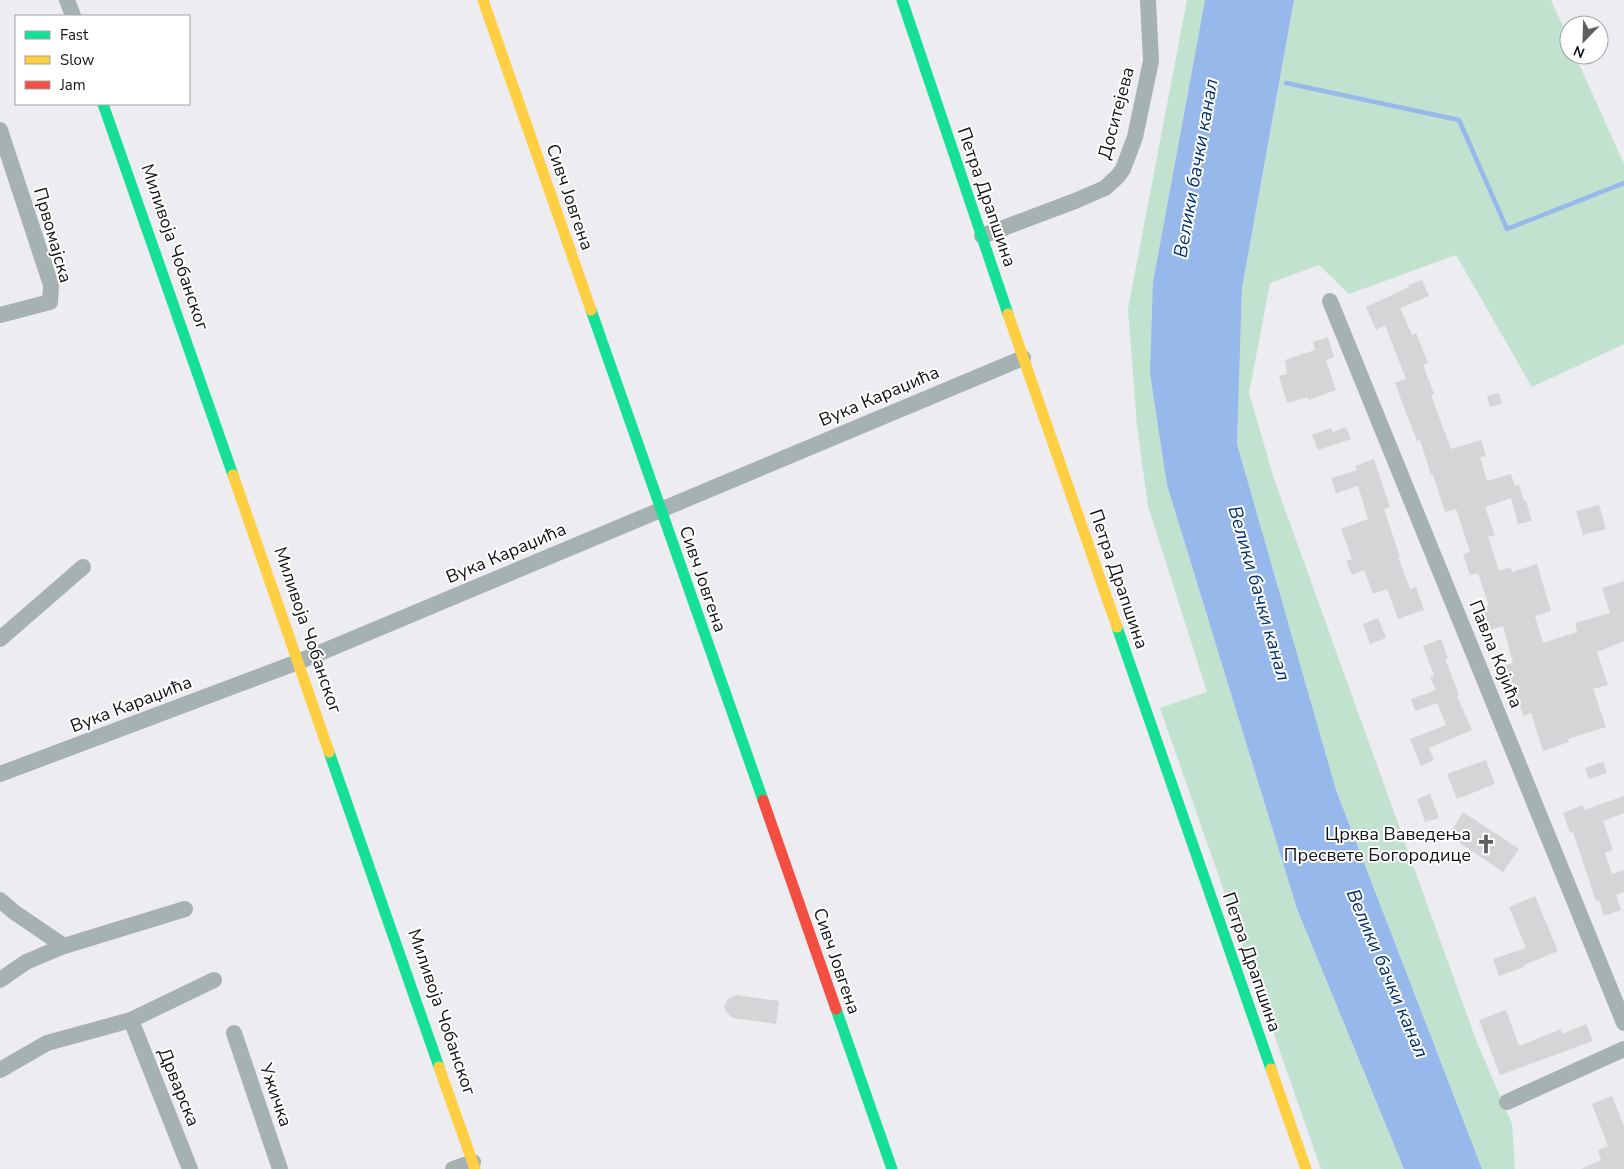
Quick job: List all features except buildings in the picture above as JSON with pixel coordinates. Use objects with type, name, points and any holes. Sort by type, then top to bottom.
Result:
[{"type":"street","points":[[67,0],[73,15]]},
{"type":"street","name":"Сивч Јовгена","points":[[483,0],[892,1169]]},
{"type":"street","name":"Петра Драпшина","points":[[902,0],[1023,358],[1306,1169]]},
{"type":"street","name":"Доситејева","points":[[982,236],[1076,201],[1105,188],[1123,169],[1135,137],[1152,61],[1148,0]]},
{"type":"street","name":"Миливоја Чобанског","points":[[103,105],[474,1165]]},
{"type":"street","name":"Првомајска","points":[[0,130],[51,285],[50,302],[0,315]]},
{"type":"street","name":"Павла Којића","points":[[1330,300],[1624,1023]]},
{"type":"street","name":"Вука Караџића","points":[[0,774],[298,662],[1023,358]]},
{"type":"street","points":[[0,639],[83,567]]},
{"type":"street","points":[[0,900],[14,912],[64,946]]},
{"type":"street","points":[[0,980],[26,962],[64,946],[185,909]]},
{"type":"street","points":[[0,1070],[47,1043],[131,1020],[214,980]]},
{"type":"street","name":"Дрварска","points":[[131,1020],[190,1169]]},
{"type":"street","name":"Ужичка","points":[[234,1033],[280,1169]]},
{"type":"street","points":[[1507,1102],[1624,1049]]},
{"type":"street","points":[[453,1169],[474,1165]]},
{"type":"green space","points":[[1187,0],[1205,0],[1153,282],[1167,485],[1297,909],[1404,1169],[1321,1169],[1160,708],[1207,692],[1148,506],[1137,426],[1128,309]]},
{"type":"green space","points":[[1294,0],[1551,0],[1559,18],[1559,65],[1579,65],[1624,164],[1624,344],[1532,387],[1456,255],[1349,294],[1319,265],[1270,283],[1249,393],[1274,479],[1476,1040],[1512,1124],[1515,1169],[1482,1169],[1336,790],[1237,444],[1242,288]]},
{"type":"water","name":"Велики бачки канал","points":[[1205,0],[1294,0],[1242,288],[1237,444],[1336,790],[1482,1169],[1404,1169],[1297,909],[1167,485],[1150,373],[1153,282]]},
{"type":"waterway","points":[[1286,83],[1459,120],[1507,229],[1624,183]]},
{"type":"traffic: fast","points":[[902,0],[1008,314]]},
{"type":"traffic: fast","points":[[103,105],[233,475]]},
{"type":"traffic: fast","points":[[591,310],[763,800]]},
{"type":"traffic: fast","points":[[1117,627],[1271,1069]]},
{"type":"traffic: fast","points":[[329,752],[439,1067]]},
{"type":"traffic: fast","points":[[836,1009],[892,1169]]},
{"type":"traffic: slow","points":[[483,0],[591,310]]},
{"type":"traffic: slow","points":[[1008,314],[1117,627]]},
{"type":"traffic: slow","points":[[233,475],[329,752]]},
{"type":"traffic: slow","points":[[439,1067],[475,1169]]},
{"type":"traffic: slow","points":[[1271,1069],[1306,1169]]},
{"type":"traffic: jam","points":[[763,800],[836,1009]]},
{"type":"place","name":"Црква Ваведења Пресвете Богородице","points":[[1486,844]]}]
